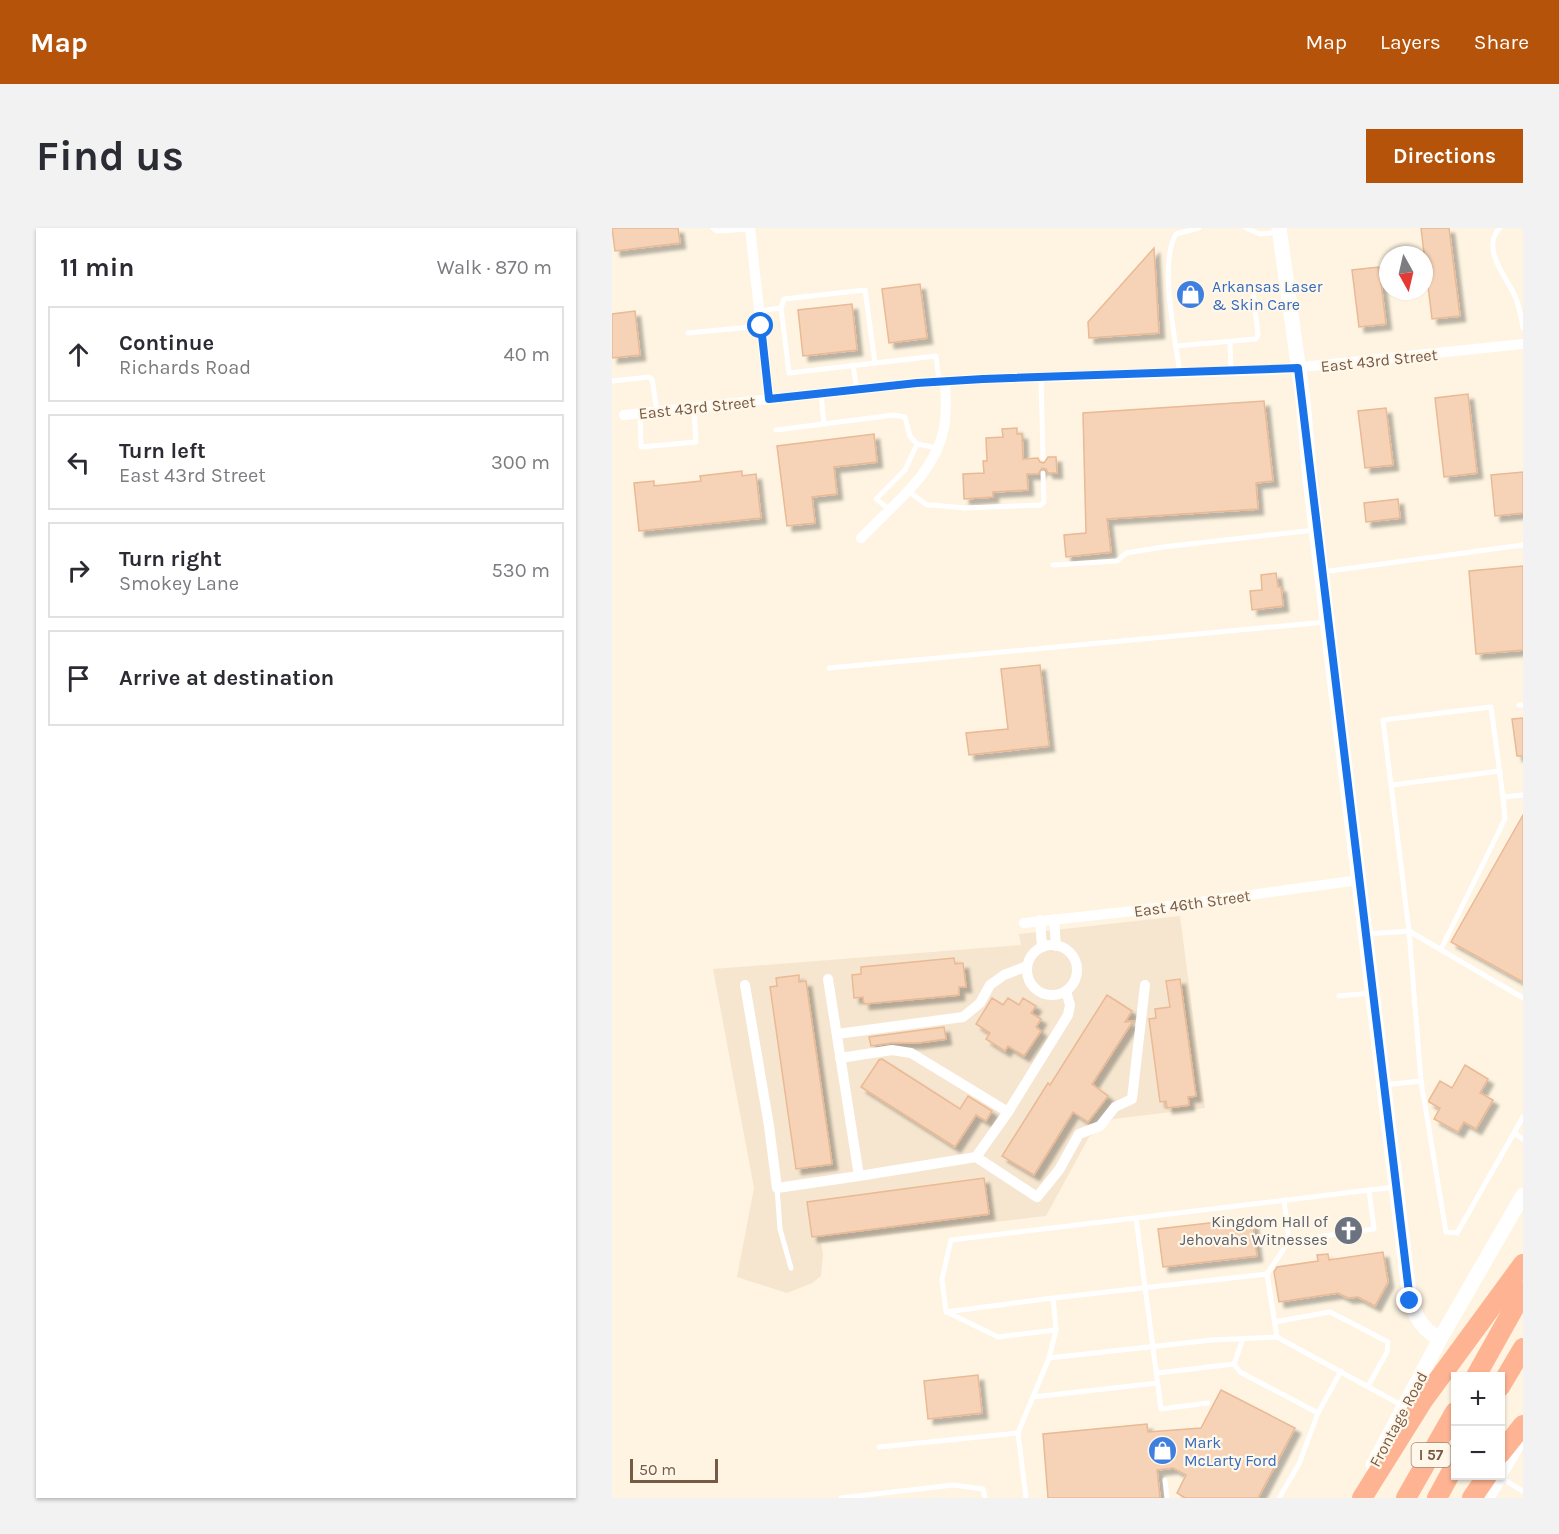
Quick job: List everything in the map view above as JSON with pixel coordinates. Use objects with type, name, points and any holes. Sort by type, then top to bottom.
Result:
[{"type":"highway","points":[[1362,1498],[1424,1399],[1523,1264]]},
{"type":"highway","points":[[1479,1372],[1523,1292]]},
{"type":"highway","points":[[1505,1379],[1523,1348]]},
{"type":"highway","name":"I 57","points":[[1406,1498],[1451,1419]]},
{"type":"highway","points":[[1505,1448],[1523,1425]]},
{"type":"highway","name":"I 57","points":[[1437,1498],[1451,1472]]},
{"type":"highway","points":[[1472,1498],[1492,1480]]},
{"type":"street","points":[[751,229],[769,399]]},
{"type":"street","points":[[1279,230],[1298,368],[1410,1301],[1421,1325],[1440,1340]]},
{"type":"street","name":"East 43rd Street","points":[[624,415],[942,382],[1298,368],[1523,344]]},
{"type":"street","points":[[861,538],[918,481],[939,448],[945,422],[942,382]]},
{"type":"street","name":"East 46th Street","points":[[1024,923],[1133,911],[1359,880]]},
{"type":"street","points":[[1054,919],[1056,945]]},
{"type":"street","points":[[1040,920],[1042,947]]},
{"type":"street","points":[[1056,945],[1064,948],[1075,961],[1076,977],[1066,991],[1050,995],[1036,989],[1028,975],[1027,966],[1032,956],[1042,947],[1056,945]]},
{"type":"street","points":[[837,1034],[963,1017],[980,1003],[990,985],[1004,975],[1027,966]]},
{"type":"street","points":[[828,979],[859,1176]]},
{"type":"street","points":[[745,985],[777,1188],[976,1157],[1037,1197],[1059,1170],[1079,1134],[1101,1125],[1114,1107],[1132,1099],[1145,985]]},
{"type":"street","points":[[976,1157],[1008,1112],[1068,1015],[1070,1005],[1066,991]]},
{"type":"street","points":[[840,1058],[892,1050],[911,1053],[1008,1112]]},
{"type":"street","name":"Frontage Road","points":[[1355,1498],[1440,1340],[1523,1195]]},
{"type":"street","points":[[1505,1463],[1523,1435]]},
{"type":"street","points":[[1487,1498],[1495,1480]]},
{"type":"lane","points":[[713,228],[717,231],[751,229]]},
{"type":"lane","points":[[1180,373],[1168,276],[1171,246],[1176,234],[1198,228]]},
{"type":"lane","points":[[1246,228],[1260,234],[1279,230]]},
{"type":"lane","points":[[1500,228],[1496,232],[1493,244],[1495,256],[1499,269],[1520,308],[1523,328]]},
{"type":"lane","points":[[1176,346],[1258,338],[1253,292],[1287,289]]},
{"type":"lane","points":[[875,363],[865,290],[784,299],[781,308],[789,373],[936,356],[942,382]]},
{"type":"lane","points":[[759,311],[781,308]]},
{"type":"lane","points":[[688,333],[761,326]]},
{"type":"lane","points":[[1230,342],[1231,372]]},
{"type":"lane","points":[[853,365],[857,390]]},
{"type":"lane","points":[[612,381],[649,377],[652,379],[657,411]]},
{"type":"lane","points":[[1041,377],[1042,458]]},
{"type":"lane","points":[[821,393],[824,424]]},
{"type":"lane","points":[[640,413],[641,447],[696,442],[694,407]]},
{"type":"lane","points":[[777,430],[894,415],[905,417],[910,436],[917,444],[939,448]]},
{"type":"lane","points":[[889,509],[876,499],[905,470],[917,444]]},
{"type":"lane","points":[[905,470],[918,481]]},
{"type":"lane","points":[[908,491],[927,505],[965,508],[1041,505],[1044,502],[1043,473]]},
{"type":"lane","points":[[1053,565],[1118,561],[1126,554],[1163,547],[1317,530]]},
{"type":"lane","points":[[1322,572],[1523,545]]},
{"type":"lane","points":[[828,668],[1328,622]]},
{"type":"lane","points":[[1441,949],[1505,819],[1491,707],[1383,720],[1409,931],[1421,1081],[1446,1232],[1457,1233],[1523,1116]]},
{"type":"lane","points":[[1392,785],[1500,771]]},
{"type":"lane","points":[[1503,797],[1523,795]]},
{"type":"lane","points":[[1365,934],[1409,931],[1523,998]]},
{"type":"lane","points":[[1339,996],[1372,992]]},
{"type":"lane","points":[[1384,1085],[1421,1081]]},
{"type":"lane","points":[[1514,1133],[1523,1139]]},
{"type":"lane","points":[[946,1312],[942,1279],[951,1240],[1396,1186]]},
{"type":"lane","points":[[777,1188],[780,1229],[791,1268]]},
{"type":"lane","points":[[1289,1241],[1374,1229],[1369,1190]]},
{"type":"lane","points":[[1277,1337],[1267,1274],[1289,1241],[1284,1200]]},
{"type":"lane","points":[[1136,1218],[1161,1409],[1208,1403]]},
{"type":"lane","points":[[946,1312],[1267,1274]]},
{"type":"lane","points":[[1026,1498],[1018,1433],[1049,1358],[1056,1330],[1053,1298]]},
{"type":"lane","points":[[946,1312],[998,1337],[1056,1330]]},
{"type":"lane","points":[[1275,1322],[1330,1312],[1388,1342],[1387,1352],[1368,1386]]},
{"type":"lane","points":[[1049,1358],[1277,1337],[1404,1407]]},
{"type":"lane","points":[[1234,1364],[1244,1339]]},
{"type":"lane","points":[[1157,1373],[1234,1364]]},
{"type":"lane","points":[[1234,1364],[1240,1372],[1318,1413]]},
{"type":"lane","points":[[1279,1498],[1299,1464],[1318,1413],[1341,1371]]},
{"type":"lane","points":[[1033,1397],[1158,1383]]},
{"type":"lane","points":[[879,1447],[1018,1433]]},
{"type":"lane","points":[[1165,1480],[1167,1498]]},
{"type":"lane","points":[[1504,1480],[1523,1491]]},
{"type":"lane","points":[[841,1498],[953,1485],[983,1489],[985,1498]]},
{"type":"shaded area","points":[[1180,916],[1205,1108],[1113,1119],[1089,1137],[1046,1216],[821,1243],[823,1254],[821,1276],[812,1283],[787,1293],[737,1277],[754,1188],[713,969],[1021,945],[1019,934]]},
{"type":"building","points":[[612,228],[678,228],[680,243],[615,251]]},
{"type":"building","points":[[1421,228],[1449,228],[1460,316],[1432,319],[1430,300],[1433,300],[1433,246],[1423,246]]},
{"type":"building","points":[[1154,248],[1159,333],[1089,338],[1088,322]]},
{"type":"building","points":[[1379,267],[1379,300],[1383,300],[1386,324],[1359,327],[1352,270]]},
{"type":"building","points":[[920,284],[927,338],[889,343],[882,289]]},
{"type":"building","points":[[852,304],[857,350],[803,356],[798,310]]},
{"type":"building","points":[[635,311],[640,355],[612,358],[612,314]]},
{"type":"building","points":[[1468,394],[1477,473],[1444,477],[1435,398]]},
{"type":"building","points":[[1264,401],[1273,481],[1256,483],[1258,509],[1107,519],[1111,552],[1066,557],[1064,535],[1086,533],[1083,413]]},
{"type":"building","points":[[1386,408],[1393,465],[1365,468],[1358,411]]},
{"type":"building","points":[[1017,428],[1017,434],[1022,434],[1023,459],[1038,458],[1044,463],[1048,457],[1056,457],[1057,473],[1048,473],[1042,468],[1038,474],[1027,474],[1028,490],[993,492],[993,497],[964,499],[963,474],[984,473],[983,461],[987,461],[986,438],[1003,437],[1002,429]]},
{"type":"building","points":[[874,434],[877,462],[834,467],[837,494],[812,497],[815,523],[787,526],[777,446]]},
{"type":"building","points":[[742,471],[742,476],[756,474],[761,518],[639,531],[634,483],[654,481],[654,486],[701,481],[700,476]]},
{"type":"building","points":[[1523,472],[1523,513],[1495,516],[1491,475]]},
{"type":"building","points":[[1398,499],[1400,518],[1366,522],[1364,503]]},
{"type":"building","points":[[1523,566],[1523,650],[1476,654],[1469,571]]},
{"type":"building","points":[[1276,573],[1278,587],[1281,587],[1283,606],[1252,610],[1250,591],[1262,590],[1261,575]]},
{"type":"building","points":[[1040,665],[1049,746],[969,755],[966,733],[1008,729],[1001,669]]},
{"type":"building","points":[[1523,718],[1523,756],[1517,756],[1512,719]]},
{"type":"building","points":[[1523,815],[1523,982],[1451,942]]},
{"type":"building","points":[[954,958],[955,964],[963,963],[966,987],[959,987],[959,995],[864,1004],[863,997],[854,998],[852,975],[861,974],[861,967]]},
{"type":"building","points":[[799,975],[799,982],[806,981],[832,1164],[796,1169],[770,987],[777,986],[776,978]]},
{"type":"building","points":[[1180,979],[1196,1096],[1188,1097],[1189,1105],[1167,1108],[1166,1101],[1160,1102],[1149,1019],[1156,1018],[1155,1009],[1170,1007],[1166,981]]},
{"type":"building","points":[[1107,995],[1132,1011],[1125,1022],[1133,1021],[1092,1084],[1108,1096],[1088,1122],[1073,1112],[1034,1175],[1002,1156]]},
{"type":"building","points":[[992,998],[1003,1005],[1008,998],[1019,1005],[1023,998],[1036,1006],[1031,1013],[1041,1019],[1036,1027],[1041,1031],[1024,1056],[1008,1046],[1005,1051],[986,1039],[990,1033],[976,1024]]},
{"type":"building","points":[[944,1027],[946,1039],[917,1043],[871,1046],[869,1037]]},
{"type":"building","points":[[882,1059],[960,1109],[968,1096],[992,1111],[986,1121],[976,1115],[955,1147],[861,1087],[879,1060]]},
{"type":"building","points":[[1465,1065],[1488,1079],[1480,1093],[1493,1100],[1476,1129],[1464,1122],[1458,1132],[1434,1119],[1440,1108],[1429,1100],[1440,1081],[1452,1088]]},
{"type":"building","points":[[984,1178],[989,1214],[812,1237],[807,1202]]},
{"type":"building","points":[[1252,1218],[1257,1256],[1163,1267],[1158,1229]]},
{"type":"building","points":[[1383,1252],[1388,1282],[1375,1306],[1358,1297],[1348,1298],[1338,1293],[1279,1302],[1274,1272],[1277,1267],[1318,1261],[1317,1255],[1328,1254],[1329,1260]]},
{"type":"building","points":[[978,1375],[982,1413],[928,1419],[924,1381]]},
{"type":"building","name":"Mark McLarty Ford","points":[[1221,1390],[1295,1428],[1258,1498],[1185,1498],[1177,1493],[1186,1475],[1173,1468],[1157,1470],[1160,1498],[1048,1498],[1043,1434],[1147,1424],[1148,1432],[1201,1428]]},
{"type":"place","name":"Arkansas Laser & Skin Care","points":[[1191,295]]},
{"type":"place","name":"Kingdom Hall of Jehovahs Witnesses","points":[[1349,1230]]},
{"type":"place","name":"Mark McLarty Ford","points":[[1163,1451]]},
{"type":"route","points":[[761,326],[769,399],[917,383],[983,379],[1298,368],[1410,1301]]}]
